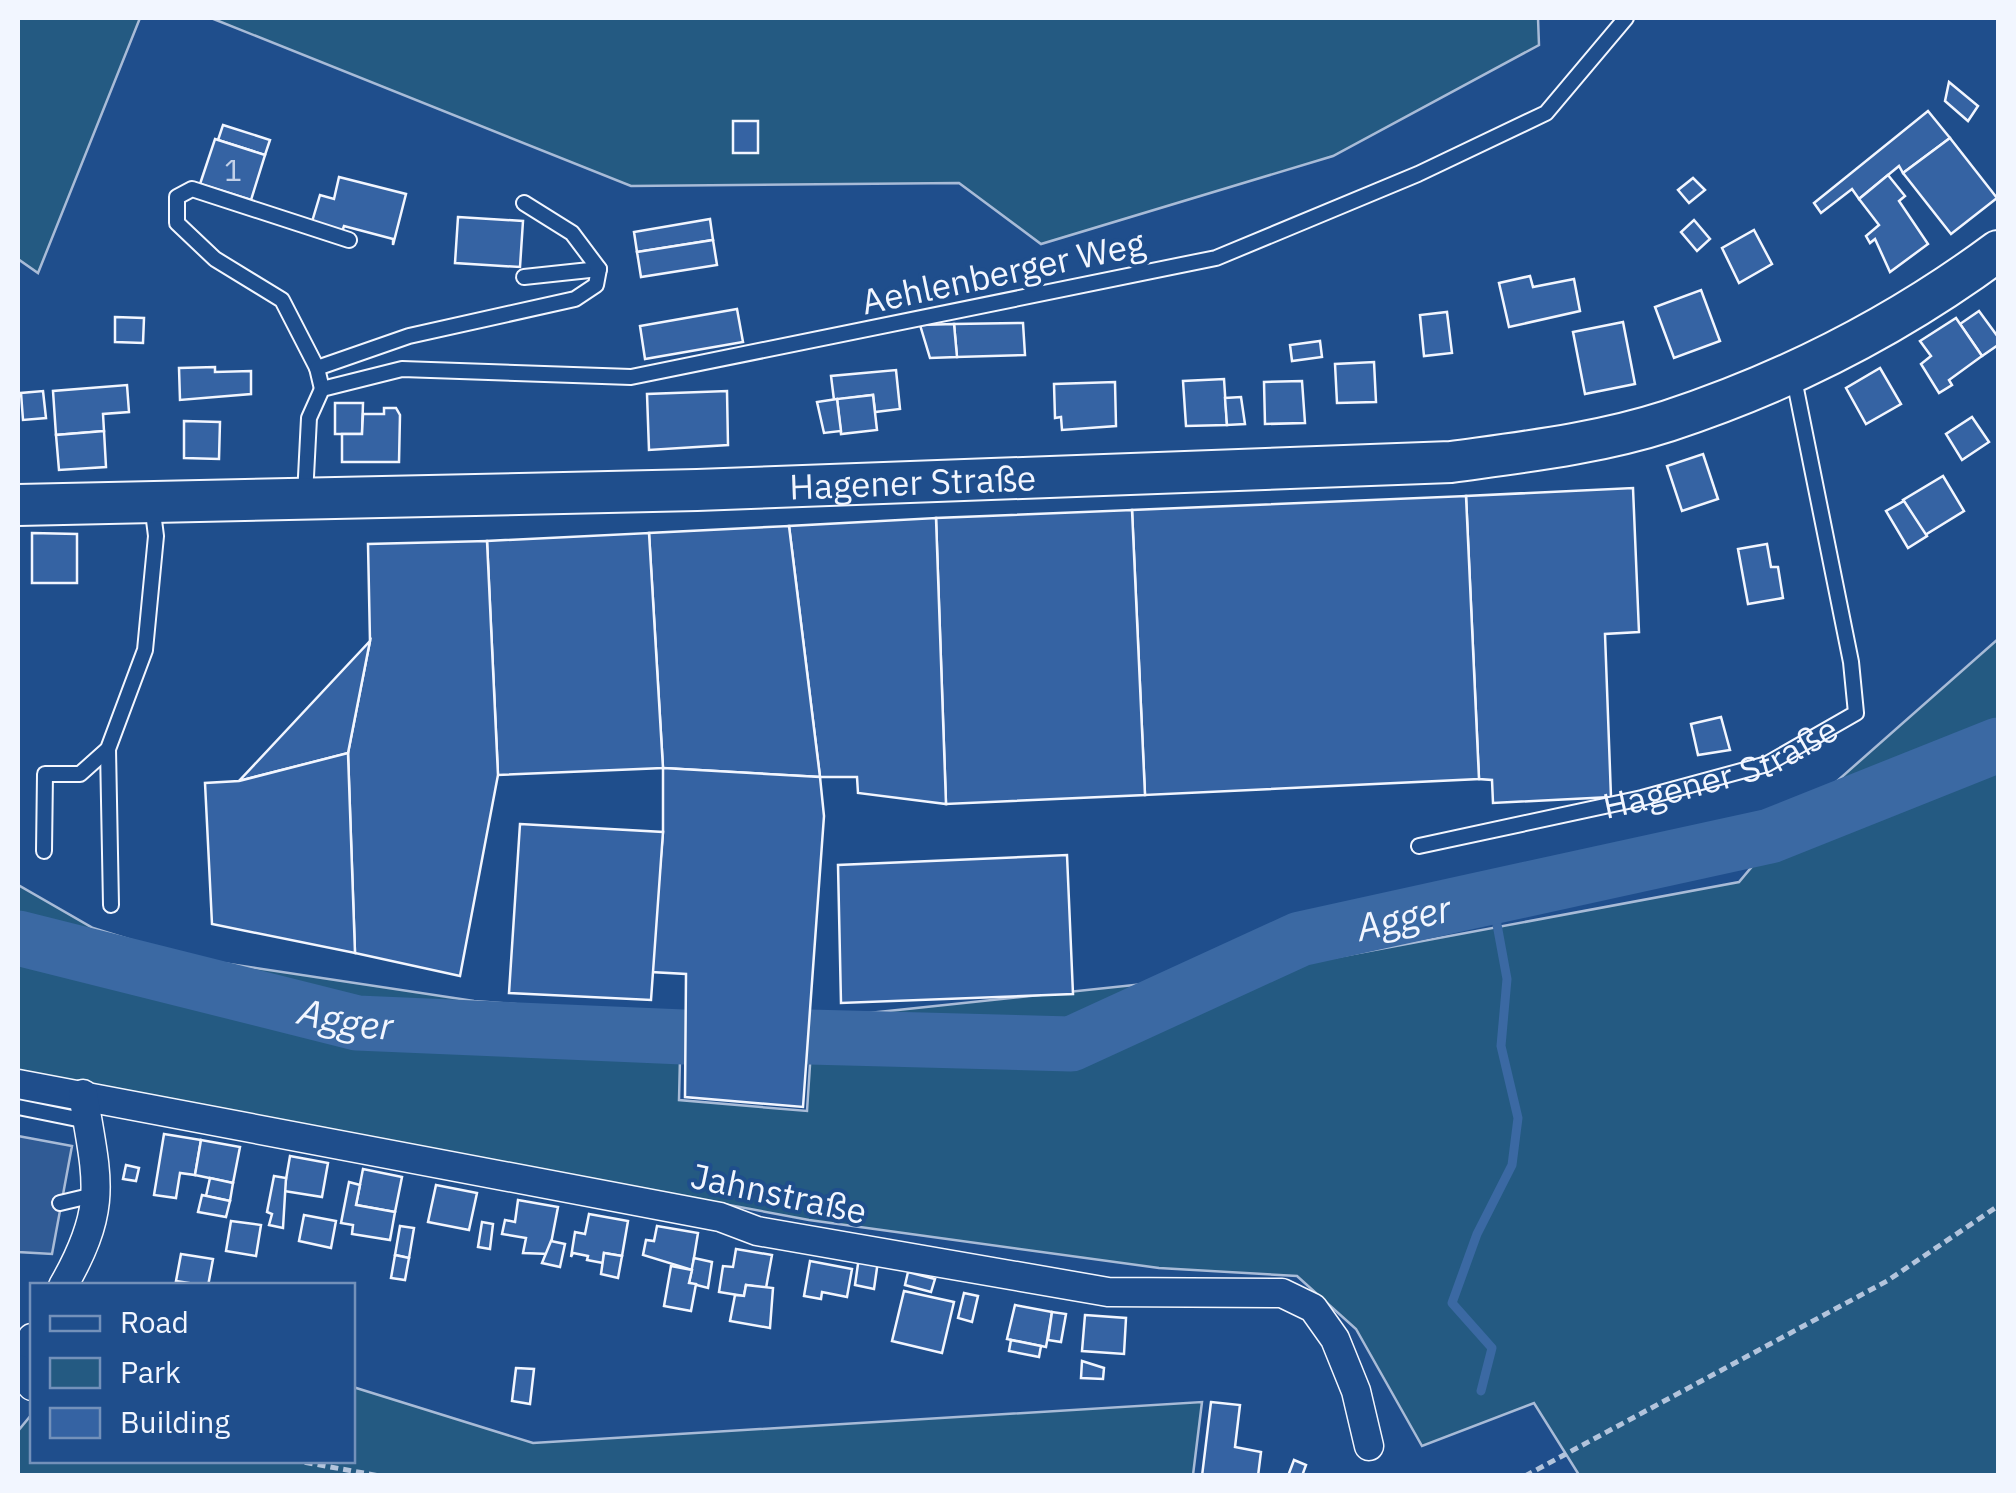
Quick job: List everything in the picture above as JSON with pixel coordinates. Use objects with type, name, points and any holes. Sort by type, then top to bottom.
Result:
[{"type":"main road","name":"Hagener Straße","points":[[18,505],[305,501],[1280,472],[1450,462],[1566,446],[1666,422],[1792,374],[1930,301],[1998,251]]},
{"type":"street","name":"Jahnstraße","points":[[18,1084],[85,1108],[327,1146],[720,1218],[757,1230],[1108,1292],[1282,1293],[1314,1308],[1335,1340],[1356,1391],[1369,1446]]},
{"type":"street","points":[[65,1283],[85,1247],[99,1194],[85,1108]]},
{"type":"street","points":[[18,1366],[30,1342]]},
{"type":"lane","name":"Aehlenberger Weg","points":[[322,389],[402,368],[632,377],[1216,258],[1418,174],[1546,113],[1626,18]]},
{"type":"lane","points":[[305,501],[309,418],[322,389],[317,368],[282,300],[214,259],[178,223],[176,197],[192,188],[349,240]]},
{"type":"lane","points":[[317,368],[409,336],[575,299],[596,285],[599,269],[572,233],[524,203]]},
{"type":"lane","points":[[524,277],[599,269]]},
{"type":"lane","name":"Hagener Straße","points":[[1419,846],[1642,798],[1767,764],[1856,713],[1851,662],[1792,374]]},
{"type":"lane","points":[[111,904],[108,748],[145,650],[156,536],[152,503]]},
{"type":"lane","points":[[44,852],[45,774],[80,774],[108,748]]},
{"type":"lane","points":[[18,1107],[85,1108]]},
{"type":"lane","points":[[60,1203],[99,1194]]},
{"type":"path","points":[[1525,1476],[1887,1281],[1998,1206]]},
{"type":"path","points":[[308,1463],[380,1476]]},
{"type":"green space","points":[[18,18],[140,18],[38,273],[18,259]]},
{"type":"green space","points":[[211,18],[1538,18],[1539,45],[1333,156],[1041,244],[959,183],[631,186]]},
{"type":"green space","points":[[1998,639],[1998,1475],[1579,1475],[1534,1403],[1422,1446],[1356,1329],[1297,1276],[1159,1268],[809,1220],[18,1072],[18,885],[93,928],[189,958],[474,1001],[681,1017],[679,1100],[807,1111],[813,1019],[1257,972],[1739,882],[1785,827]]},
{"type":"green space","points":[[355,1388],[533,1443],[1202,1402],[1193,1475],[18,1475],[18,1431],[30,1416],[30,1463],[355,1463]]},
{"type":"shaded area","points":[[18,1136],[72,1146],[52,1254],[18,1252]]},
{"type":"building","points":[[1949,82],[1978,106],[1968,121],[1945,101]]},
{"type":"building","points":[[1928,111],[1950,138],[1903,173],[1899,166],[1859,199],[1852,189],[1821,213],[1814,203]]},
{"type":"building","points":[[733,121],[758,121],[758,153],[733,153]]},
{"type":"building","points":[[223,125],[270,140],[265,155],[218,140]]},
{"type":"building","points":[[1950,138],[1997,198],[1951,234],[1903,173]]},
{"type":"building","points":[[215,139],[265,155],[251,200],[200,184]]},
{"type":"building","points":[[1888,175],[1905,196],[1899,201],[1928,244],[1890,272],[1875,239],[1870,243],[1866,236],[1879,225],[1859,199]]},
{"type":"building","points":[[339,177],[406,194],[393,245],[393,239],[344,226],[342,232],[314,222],[311,225],[320,195],[334,199]]},
{"type":"building","points":[[1693,178],[1705,190],[1689,203],[1678,190]]},
{"type":"building","points":[[458,217],[523,221],[520,267],[455,263]]},
{"type":"building","points":[[710,219],[713,240],[637,252],[634,232]]},
{"type":"building","points":[[1694,220],[1710,239],[1697,251],[1681,232]]},
{"type":"building","points":[[1754,230],[1772,264],[1739,283],[1722,248]]},
{"type":"building","points":[[713,240],[717,265],[641,277],[637,252]]},
{"type":"building","points":[[1530,276],[1533,287],[1574,279],[1580,311],[1509,327],[1499,283]]},
{"type":"building","points":[[1701,290],[1720,341],[1674,358],[1655,307]]},
{"type":"building","points":[[737,309],[743,342],[645,359],[640,326]]},
{"type":"building","points":[[1979,311],[1998,337],[1998,345],[1982,356],[1960,324]]},
{"type":"building","points":[[1447,312],[1452,353],[1424,356],[1420,315]]},
{"type":"building","points":[[115,317],[144,318],[143,343],[115,342]]},
{"type":"building","points":[[1956,318],[1982,356],[1949,380],[1952,385],[1939,393],[1921,364],[1931,356],[1920,341]]},
{"type":"building","points":[[1623,322],[1635,384],[1585,394],[1573,332]]},
{"type":"building","points":[[1023,323],[1025,355],[957,357],[954,324]]},
{"type":"building","points":[[954,324],[957,357],[930,358],[920,325]]},
{"type":"building","points":[[1320,341],[1322,357],[1292,361],[1290,345]]},
{"type":"building","points":[[1374,362],[1376,402],[1337,403],[1335,364]]},
{"type":"building","points":[[215,367],[215,372],[251,371],[251,394],[180,400],[179,368]]},
{"type":"building","points":[[1880,368],[1901,404],[1866,424],[1846,388]]},
{"type":"building","points":[[896,370],[900,409],[875,412],[873,395],[834,400],[831,376]]},
{"type":"building","points":[[1224,379],[1227,425],[1186,426],[1183,381]]},
{"type":"building","points":[[1302,381],[1305,423],[1265,424],[1264,382]]},
{"type":"building","points":[[1115,382],[1116,426],[1062,430],[1061,417],[1055,418],[1054,384]]},
{"type":"building","points":[[127,385],[129,412],[103,414],[104,431],[56,435],[53,391]]},
{"type":"building","points":[[43,391],[46,418],[23,420],[21,393]]},
{"type":"building","points":[[727,391],[728,445],[649,450],[647,394]]},
{"type":"building","points":[[873,395],[877,430],[841,434],[837,399]]},
{"type":"building","points":[[1241,397],[1245,424],[1227,425],[1225,398]]},
{"type":"building","points":[[837,399],[841,431],[824,433],[817,402]]},
{"type":"building","points":[[335,403],[363,403],[362,434],[335,434]]},
{"type":"building","points":[[384,408],[396,408],[400,415],[399,462],[342,462],[342,434],[362,434],[363,414],[384,414]]},
{"type":"building","points":[[1972,417],[1989,442],[1962,460],[1946,434]]},
{"type":"building","points":[[184,421],[220,422],[219,459],[184,458]]},
{"type":"building","points":[[104,431],[106,467],[59,470],[56,435]]},
{"type":"building","points":[[1703,454],[1718,499],[1682,511],[1667,466]]},
{"type":"building","points":[[1943,476],[1964,511],[1925,535],[1903,500]]},
{"type":"building","points":[[1633,488],[1639,632],[1605,634],[1611,797],[1493,803],[1492,780],[1479,779],[1466,496]]},
{"type":"building","points":[[1466,496],[1479,779],[1145,795],[1132,510]]},
{"type":"building","points":[[1904,501],[1927,536],[1908,548],[1886,511]]},
{"type":"building","points":[[1132,510],[1145,795],[946,804],[936,518]]},
{"type":"building","points":[[936,518],[946,804],[858,793],[857,777],[820,777],[789,526]]},
{"type":"building","points":[[789,526],[820,777],[663,768],[649,533]]},
{"type":"building","points":[[32,533],[77,534],[77,583],[32,583]]},
{"type":"building","points":[[649,533],[663,768],[498,775],[487,541]]},
{"type":"building","points":[[487,541],[498,775],[460,976],[355,953],[348,753],[370,641],[368,544]]},
{"type":"building","points":[[1767,544],[1771,567],[1778,567],[1783,598],[1748,604],[1738,549]]},
{"type":"building","points":[[370,641],[348,753],[239,781]]},
{"type":"building","points":[[1721,717],[1730,750],[1698,755],[1691,724]]},
{"type":"building","points":[[348,753],[355,953],[212,924],[205,783],[239,781]]},
{"type":"building","points":[[663,768],[820,777],[824,816],[803,1107],[685,1097],[686,974],[651,972],[663,832]]},
{"type":"building","points":[[520,824],[663,832],[651,1000],[509,993]]},
{"type":"building","points":[[1067,855],[1073,994],[841,1003],[838,865]]},
{"type":"building","points":[[164,1134],[201,1140],[195,1175],[180,1173],[176,1198],[154,1195]]},
{"type":"building","points":[[201,1140],[240,1147],[233,1183],[195,1175]]},
{"type":"building","points":[[290,1156],[328,1163],[322,1197],[284,1191]]},
{"type":"building","points":[[126,1165],[139,1168],[136,1181],[123,1179]]},
{"type":"building","points":[[363,1169],[402,1177],[395,1212],[356,1205]]},
{"type":"building","points":[[274,1176],[286,1178],[283,1228],[269,1225],[272,1214],[267,1212]]},
{"type":"building","points":[[210,1178],[233,1183],[230,1201],[206,1196]]},
{"type":"building","points":[[349,1182],[360,1185],[356,1205],[395,1212],[390,1240],[352,1234],[353,1225],[341,1223]]},
{"type":"building","points":[[436,1185],[477,1193],[469,1230],[428,1222]]},
{"type":"building","points":[[202,1195],[230,1201],[226,1217],[198,1212]]},
{"type":"building","points":[[518,1200],[558,1207],[549,1254],[523,1253],[526,1238],[502,1234],[505,1220],[515,1222]]},
{"type":"building","points":[[589,1214],[628,1221],[622,1256],[604,1253],[603,1263],[573,1253],[571,1257],[575,1232],[585,1234]]},
{"type":"building","points":[[304,1215],[336,1221],[331,1248],[299,1241]]},
{"type":"building","points":[[231,1221],[261,1225],[256,1256],[226,1251]]},
{"type":"building","points":[[482,1222],[493,1224],[490,1249],[478,1247]]},
{"type":"building","points":[[400,1226],[414,1228],[409,1258],[395,1255]]},
{"type":"building","points":[[657,1226],[698,1233],[692,1270],[643,1255],[646,1240],[654,1241]]},
{"type":"building","points":[[551,1241],[565,1244],[560,1267],[542,1263]]},
{"type":"building","points":[[736,1249],[772,1255],[766,1288],[746,1285],[744,1296],[719,1292],[723,1266],[733,1267]]},
{"type":"building","points":[[604,1253],[622,1256],[618,1278],[601,1274]]},
{"type":"building","points":[[181,1254],[213,1259],[209,1283],[176,1281]]},
{"type":"building","points":[[395,1255],[409,1258],[405,1280],[391,1278]]},
{"type":"building","points":[[859,1257],[878,1261],[874,1289],[855,1285]]},
{"type":"building","points":[[694,1258],[712,1262],[708,1288],[689,1283]]},
{"type":"building","points":[[810,1261],[852,1269],[847,1297],[822,1292],[821,1299],[804,1296]]},
{"type":"building","points":[[671,1266],[692,1270],[689,1283],[696,1284],[691,1311],[664,1306]]},
{"type":"building","points":[[908,1272],[935,1279],[931,1292],[905,1285]]},
{"type":"building","points":[[746,1285],[773,1288],[770,1328],[730,1321],[735,1295],[744,1296]]},
{"type":"building","points":[[904,1291],[954,1302],[942,1353],[892,1341]]},
{"type":"building","points":[[964,1293],[978,1296],[972,1322],[958,1318]]},
{"type":"building","points":[[1015,1305],[1052,1312],[1046,1347],[1007,1339]]},
{"type":"building","points":[[1052,1312],[1066,1314],[1061,1342],[1048,1340]]},
{"type":"building","points":[[1085,1315],[1126,1318],[1124,1354],[1082,1351]]},
{"type":"building","points":[[1011,1340],[1041,1346],[1039,1357],[1009,1351]]},
{"type":"building","points":[[1082,1361],[1104,1368],[1103,1379],[1081,1378]]},
{"type":"building","points":[[516,1368],[534,1369],[530,1404],[512,1401]]},
{"type":"building","points":[[1211,1402],[1240,1405],[1235,1447],[1261,1452],[1258,1476],[1202,1476]]},
{"type":"building","points":[[1294,1460],[1306,1465],[1302,1476],[1288,1476]]},
{"type":"waterway","name":"Agger","points":[[809,1037],[1071,1044],[1300,939],[1770,836],[1998,745]]},
{"type":"waterway","points":[[1481,1391],[1492,1348],[1452,1303],[1477,1234],[1512,1165],[1518,1118],[1501,1046],[1507,979],[1496,919],[1523,890]]},
{"type":"waterway","name":"Agger","points":[[18,938],[357,1023],[683,1037]]}]
